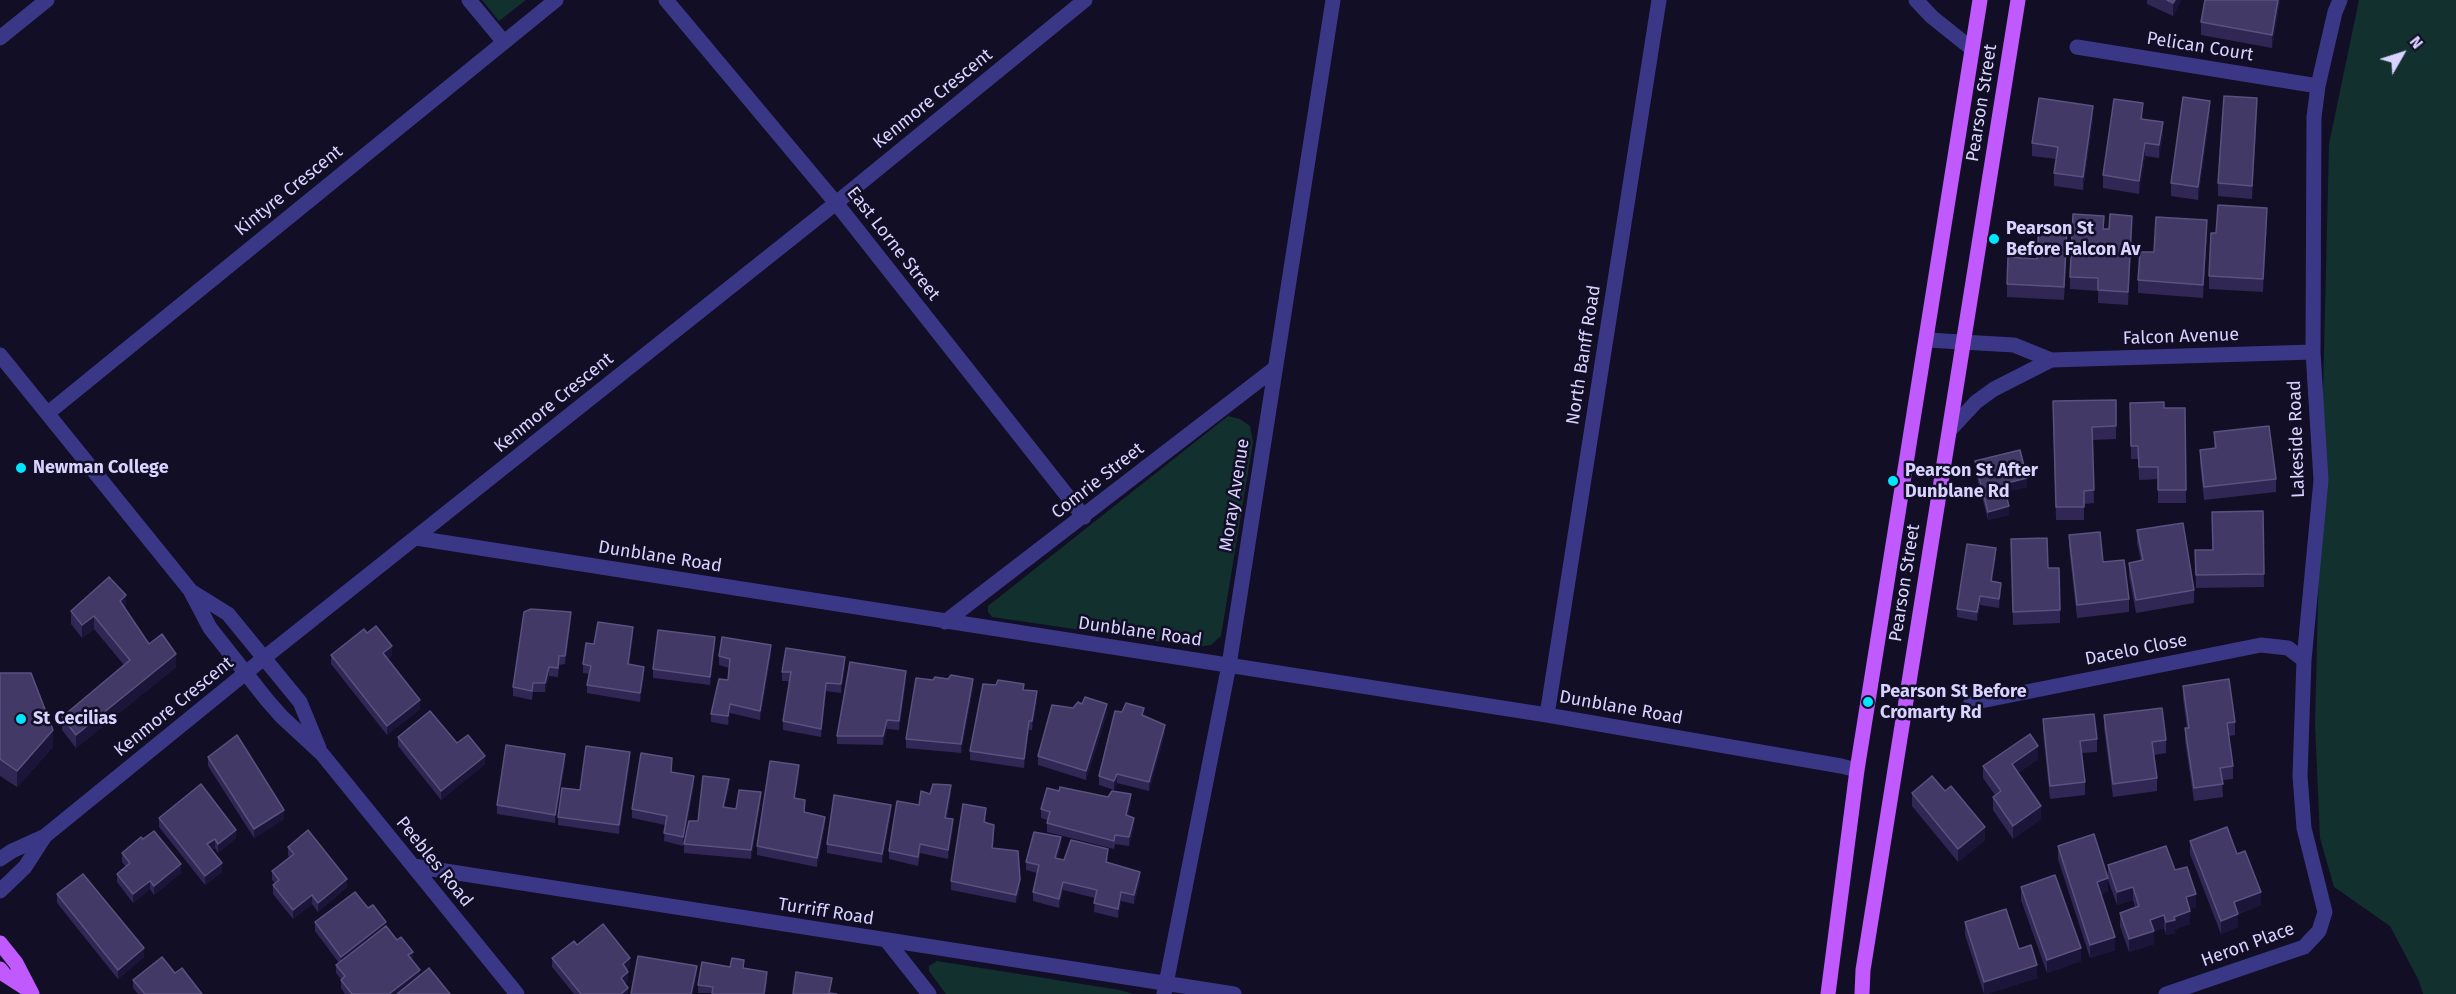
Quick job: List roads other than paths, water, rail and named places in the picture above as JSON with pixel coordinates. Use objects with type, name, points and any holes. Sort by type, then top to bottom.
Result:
[{"type":"main road","name":"Pearson Street","points":[[1828,994],[1857,770],[1980,0]]},
{"type":"main road","name":"Pearson Street","points":[[1862,994],[1865,958],[2018,0]]},
{"type":"main road","points":[[0,943],[16,963],[29,991]]},
{"type":"main road","points":[[0,969],[29,991]]},
{"type":"street","points":[[0,38],[47,0]]},
{"type":"street","points":[[469,0],[503,41]]},
{"type":"street","name":"Kintyre Crescent","points":[[48,412],[556,0]]},
{"type":"street","name":"East Lorne Street","points":[[666,0],[836,203],[1084,517]]},
{"type":"street","name":"Kenmore Crescent","points":[[0,859],[45,836],[264,658],[836,203],[1085,0]]},
{"type":"street","name":"Moray Avenue","points":[[1165,989],[1229,665],[1334,0]]},
{"type":"street","name":"North Banff Road","points":[[1547,715],[1659,0]]},
{"type":"street","name":"Lakeside Road","points":[[2325,912],[2304,828],[2300,776],[2304,660],[2322,480],[2313,352],[2314,117],[2318,86],[2335,12],[2340,0]]},
{"type":"street","points":[[1926,3],[1972,49]]},
{"type":"street","name":"Pelican Court","points":[[2076,46],[2318,86]]},
{"type":"street","name":"Falcon Avenue","points":[[1927,340],[2014,345],[2051,360],[2313,352]]},
{"type":"street","name":"Peebles Road","points":[[0,355],[189,590],[210,628],[246,673],[282,717],[322,754],[517,994]]},
{"type":"street","name":"Falcon Avenue","points":[[1950,430],[1976,402],[1994,389],[2051,360]]},
{"type":"street","name":"Comrie Street","points":[[945,622],[1274,369]]},
{"type":"street","name":"Dunblane Road","points":[[417,538],[1547,715],[1857,770]]},
{"type":"street","name":"Peebles Road","points":[[189,590],[228,614],[300,702],[322,754]]},
{"type":"street","name":"Dacelo Close","points":[[1971,703],[2261,645],[2288,648],[2304,660]]},
{"type":"street","name":"Kenmore Crescent","points":[[0,891],[25,867],[45,836]]},
{"type":"street","name":"Turriff Road","points":[[412,866],[887,941],[1165,989],[1234,994]]},
{"type":"street","name":"Heron Place","points":[[2166,994],[2297,951],[2316,936],[2325,912]]},
{"type":"street","points":[[887,941],[929,994]]},
{"type":"place","name":"Pearson St Before Falcon Av","points":[[1994,239]]},
{"type":"place","name":"Newman College","points":[[21,468]]},
{"type":"place","name":"Pearson St After Dunblane Rd","points":[[1893,481]]},
{"type":"place","name":"Pearson St Before Cromarty Rd","points":[[1868,702]]},
{"type":"place","name":"St Cecilias","points":[[21,719]]}]
